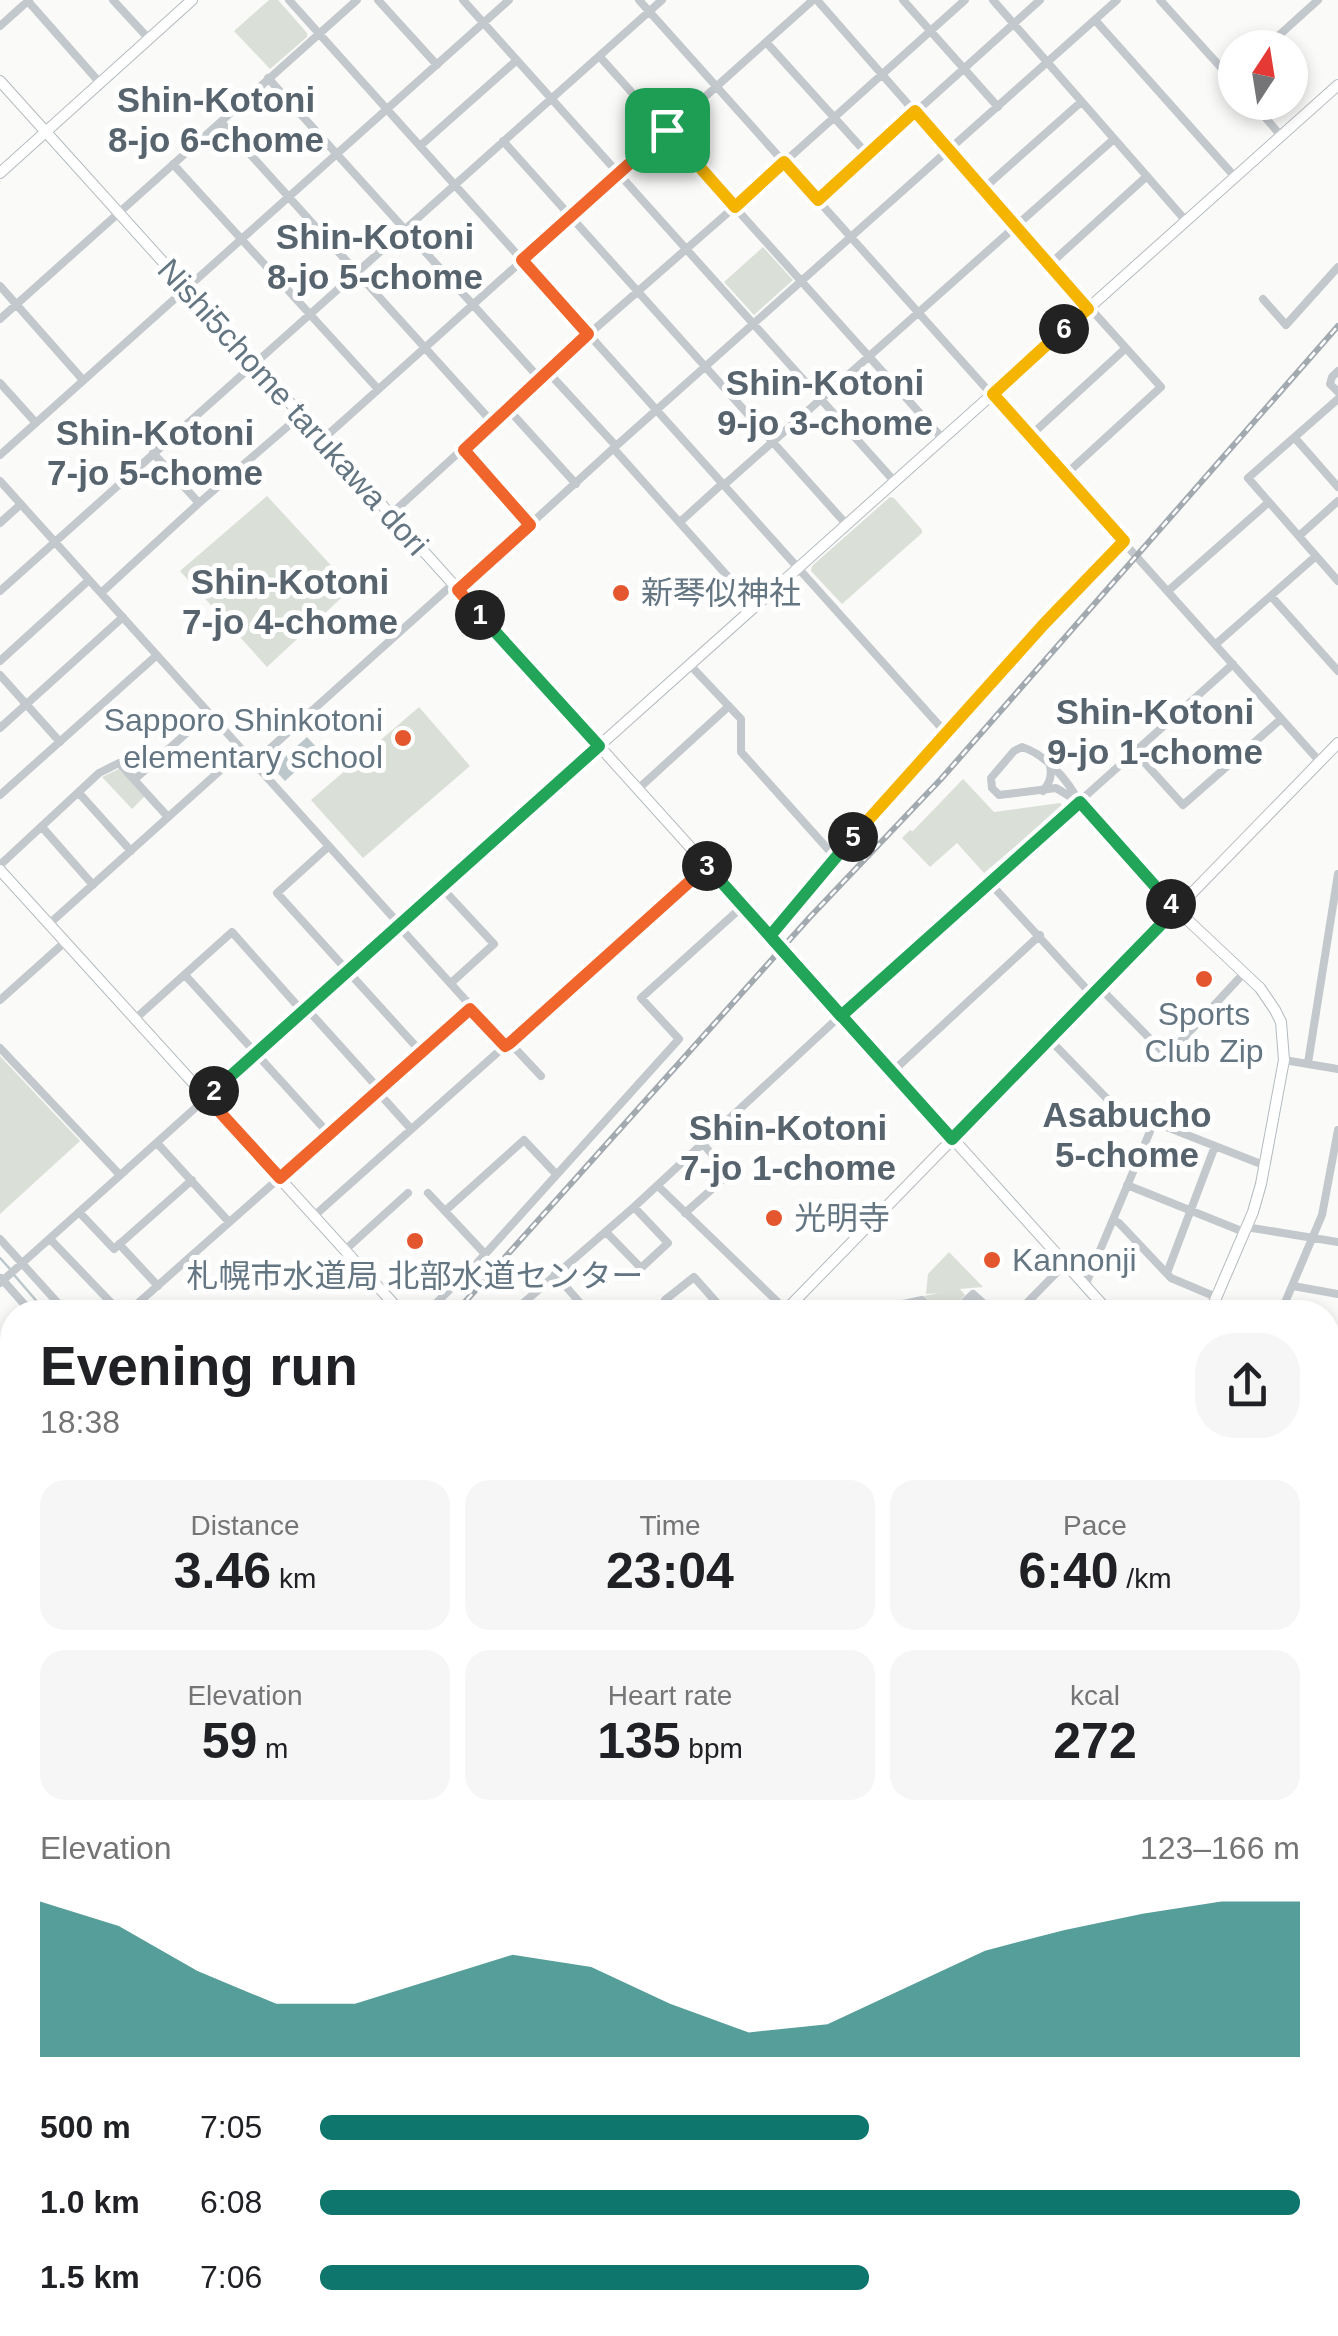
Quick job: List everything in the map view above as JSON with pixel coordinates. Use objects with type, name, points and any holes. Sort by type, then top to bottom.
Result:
[{"type":"street","points":[[0,26],[28,0],[100,83]]},
{"type":"street","points":[[113,0],[148,39]]},
{"type":"street","points":[[0,173],[192,0]]},
{"type":"street","points":[[288,0],[946,733]]},
{"type":"street","points":[[0,319],[356,0]]},
{"type":"street","points":[[378,0],[436,65]]},
{"type":"street","points":[[463,0],[896,482]]},
{"type":"street","points":[[0,455],[509,0]]},
{"type":"street","points":[[639,0],[1320,762]]},
{"type":"street","points":[[0,591],[662,0]]},
{"type":"street","points":[[322,439],[815,0],[1161,387],[1065,476]]},
{"type":"street","points":[[903,0],[998,107]]},
{"type":"street","points":[[390,515],[965,0]]},
{"type":"street","points":[[992,0],[1186,221]]},
{"type":"street","points":[[818,200],[1040,0]]},
{"type":"street","points":[[254,763],[530,525],[1117,0]]},
{"type":"street","points":[[1160,0],[1218,61]]},
{"type":"street","points":[[1285,30],[1318,0]]},
{"type":"street","points":[[1094,20],[1235,177]]},
{"type":"street","points":[[766,42],[868,155]]},
{"type":"street","points":[[600,57],[943,439]]},
{"type":"street","points":[[420,146],[516,60]]},
{"type":"street","points":[[268,78],[540,379]]},
{"type":"street","name":"Nishi5chome tarukawa dori","points":[[0,81],[1096,1300]]},
{"type":"street","points":[[21,1300],[3,1279],[1338,85]]},
{"type":"street","points":[[984,189],[1081,102]]},
{"type":"street","points":[[1267,120],[1281,136]]},
{"type":"street","points":[[221,122],[492,422]]},
{"type":"street","points":[[680,522],[1114,139]]},
{"type":"street","points":[[503,142],[848,524]]},
{"type":"street","points":[[173,164],[378,389]]},
{"type":"street","points":[[1050,264],[1147,176]]},
{"type":"street","points":[[1263,299],[1286,325],[1338,268]]},
{"type":"street","points":[[0,286],[84,380]]},
{"type":"street","points":[[1030,436],[1126,348]]},
{"type":"street","points":[[1336,576],[1248,478],[1338,396],[1330,384],[1338,371]]},
{"type":"street","points":[[548,372],[755,607]]},
{"type":"street","points":[[0,383],[36,423]]},
{"type":"street","points":[[508,409],[576,484]]},
{"type":"street","points":[[101,593],[301,415]]},
{"type":"street","points":[[1295,438],[1338,487]]},
{"type":"street","points":[[464,450],[530,525]]},
{"type":"street","points":[[153,454],[200,503]]},
{"type":"street","points":[[0,482],[400,925],[470,1009],[540,1076]]},
{"type":"street","points":[[1168,591],[1269,502]]},
{"type":"street","points":[[1299,536],[1338,502]]},
{"type":"street","points":[[0,523],[21,504]]},
{"type":"street","points":[[770,936],[946,733],[1124,541]]},
{"type":"street","points":[[1216,644],[1316,556]]},
{"type":"street","points":[[0,661],[90,580]]},
{"type":"street","points":[[1270,596],[1338,670]]},
{"type":"street","points":[[0,728],[122,617]]},
{"type":"street","points":[[0,796],[157,655]]},
{"type":"street","points":[[527,1300],[634,1208],[1233,664]]},
{"type":"street","points":[[690,665],[741,719],[741,752],[835,857]]},
{"type":"street","points":[[0,675],[60,742]]},
{"type":"street","points":[[638,789],[729,706]]},
{"type":"street","points":[[134,779],[209,713]]},
{"type":"street","points":[[1135,752],[1183,804],[1282,719]]},
{"type":"street","points":[[797,1300],[1338,744]]},
{"type":"street","points":[[1080,802],[1071,785],[1050,765],[1022,747],[991,778],[992,788],[999,796],[1062,789],[1080,802],[1176,909],[1260,988],[1276,1010],[1283,1034],[1284,1060],[1266,1166],[1258,1197],[1215,1300]]},
{"type":"street","points":[[49,924],[243,750]]},
{"type":"street","points":[[168,817],[119,763],[99,774],[0,867],[390,1300]]},
{"type":"street","points":[[1043,791],[1052,775],[1050,765]]},
{"type":"street","points":[[79,793],[131,851]]},
{"type":"street","points":[[42,827],[93,885]]},
{"type":"street","points":[[329,846],[278,893],[421,1052]]},
{"type":"street","points":[[314,1216],[707,866]]},
{"type":"street","points":[[1308,1064],[1334,931],[1338,874]]},
{"type":"street","points":[[989,882],[1096,992],[1167,1056],[1244,973]]},
{"type":"street","points":[[442,888],[494,944],[451,983]]},
{"type":"street","points":[[440,1300],[678,1039],[642,998],[743,906]]},
{"type":"street","points":[[135,1019],[232,932],[411,1129]]},
{"type":"street","points":[[892,1072],[1040,936]]},
{"type":"street","points":[[0,1000],[65,942]]},
{"type":"street","points":[[185,975],[329,1134]]},
{"type":"street","points":[[142,1300],[470,1009]]},
{"type":"street","points":[[1050,1039],[1119,1111]]},
{"type":"street","points":[[0,1048],[120,1175]]},
{"type":"street","points":[[1284,1060],[1338,1068]]},
{"type":"street","points":[[1085,1286],[1154,1122],[1266,1166]]},
{"type":"street","points":[[1287,1300],[1334,1183],[1338,1130]]},
{"type":"street","points":[[445,1211],[524,1140],[556,1174]]},
{"type":"street","points":[[157,1142],[229,1222]]},
{"type":"street","points":[[685,1213],[729,1174],[703,1144]]},
{"type":"street","points":[[1166,1273],[1215,1146]]},
{"type":"street","points":[[79,1212],[114,1250],[192,1180]]},
{"type":"street","points":[[658,1186],[773,1300]]},
{"type":"street","points":[[1128,1186],[1245,1230],[1338,1242]]},
{"type":"street","points":[[345,1250],[408,1193]]},
{"type":"street","points":[[428,1193],[485,1254]]},
{"type":"street","points":[[606,1232],[641,1268],[668,1242],[634,1208]]},
{"type":"street","points":[[1113,1220],[1171,1278],[1216,1297]]},
{"type":"street","points":[[0,1239],[54,1300]]},
{"type":"street","points":[[50,1239],[108,1300]]},
{"type":"street","points":[[119,1244],[158,1286]]},
{"type":"street","points":[[1030,1300],[1065,1264]]},
{"type":"street","points":[[555,1274],[578,1300]]},
{"type":"street","points":[[666,1300],[694,1277],[714,1300]]},
{"type":"street","points":[[1293,1286],[1338,1294]]},
{"type":"shaded area","points":[[269,0],[278,0],[307,33],[270,69],[234,31]]},
{"type":"shaded area","points":[[763,247],[793,280],[754,315],[724,282]]},
{"type":"shaded area","points":[[267,496],[352,588],[267,667],[180,571]]},
{"type":"shaded area","points":[[890,497],[922,533],[842,604],[811,571],[812,566]]},
{"type":"shaded area","points":[[419,707],[470,766],[363,858],[311,800]]},
{"type":"shaded area","points":[[307,737],[319,750],[285,781],[273,768]]},
{"type":"shaded area","points":[[119,769],[145,796],[132,809],[102,777]]},
{"type":"shaded area","points":[[963,779],[994,812],[1060,803],[1063,806],[984,873],[957,843],[930,867],[902,838]]},
{"type":"shaded area","points":[[0,1056],[80,1141],[0,1214]]},
{"type":"shaded area","points":[[949,1252],[983,1287],[960,1289],[965,1295],[960,1300],[928,1300],[924,1296],[939,1293],[926,1294],[928,1274]]},
{"type":"waterway","points":[[0,1258],[10,1269]]},
{"type":"waterway","points":[[15,1276],[36,1300]]},
{"type":"railway","points":[[467,1300],[810,917],[941,779],[1338,326]]},
{"type":"place","name":"新琴似神社","points":[[621,593]]},
{"type":"place","name":"Sapporo Shinkotoni elementary school","points":[[403,738]]},
{"type":"place","name":"Sports Club Zip","points":[[1204,979]]},
{"type":"place","name":"光明寺","points":[[774,1218]]},
{"type":"place","name":"札幌市水道局 北部水道センター","points":[[415,1241]]},
{"type":"place","name":"Kannonji","points":[[992,1260]]},
{"type":"district","name":"Shin-Kotoni 8-jo 6-chome","points":[[216,119]]},
{"type":"district","name":"Shin-Kotoni 8-jo 5-chome","points":[[375,256]]},
{"type":"district","name":"Shin-Kotoni 9-jo 3-chome","points":[[825,402]]},
{"type":"district","name":"Shin-Kotoni 7-jo 5-chome","points":[[155,452]]},
{"type":"district","name":"Shin-Kotoni 7-jo 4-chome","points":[[290,601]]},
{"type":"district","name":"Shin-Kotoni 9-jo 1-chome","points":[[1155,731]]},
{"type":"district","name":"Asabucho 5-chome","points":[[1127,1134]]},
{"type":"district","name":"Shin-Kotoni 7-jo 1-chome","points":[[788,1147]]},
{"type":"route","points":[[667,130],[522,260],[588,334],[464,450],[530,525],[458,590],[599,746],[207,1098],[280,1178],[470,1009],[505,1046],[510,1043],[707,866],[841,1016],[952,1139],[1176,909],[1080,802],[841,1016],[770,936],[835,857],[1044,624],[1124,541],[993,394],[1088,309],[915,111],[818,200],[784,162],[735,207],[667,130]]}]
